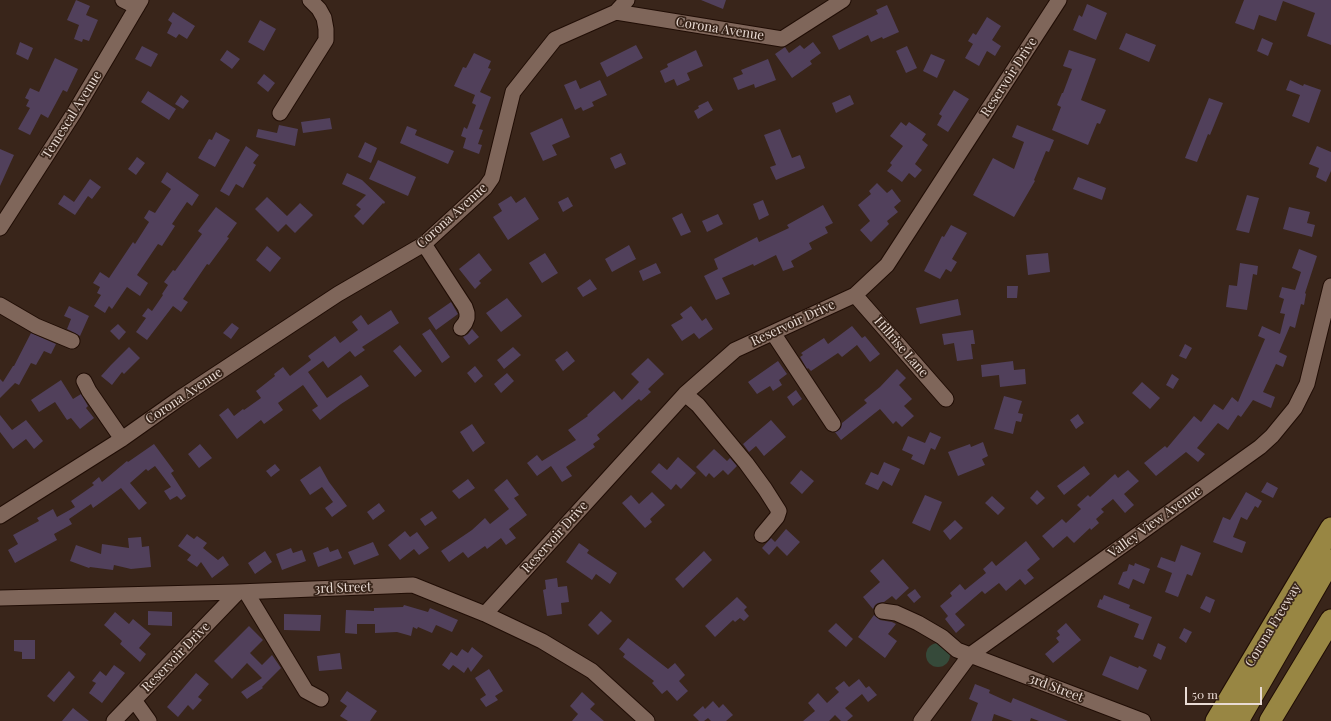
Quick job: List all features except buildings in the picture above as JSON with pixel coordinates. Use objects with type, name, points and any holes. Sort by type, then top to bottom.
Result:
[{"type":"highway","name":"Corona Freeway","points":[[1248,716],[1329,531]]},
{"type":"highway","points":[[1248,716],[1331,560]]},
{"type":"highway","points":[[1248,716],[1331,586]]},
{"type":"highway","name":"Corona Freeway","points":[[1216,721],[1248,716],[1331,620]]},
{"type":"street","points":[[123,0],[139,4]]},
{"type":"street","points":[[280,113],[326,40],[324,18],[319,9],[310,0]]},
{"type":"street","points":[[618,6],[627,0]]},
{"type":"street","name":"Corona Avenue","points":[[0,516],[122,439],[180,398],[338,294],[424,244],[486,188],[492,178],[513,92],[555,39],[618,6],[782,39],[843,0]]},
{"type":"street","name":"Reservoir Drive","points":[[485,614],[685,394],[735,350],[855,295],[887,265],[1059,0]]},
{"type":"street","name":"Temescal Avenue","points":[[0,228],[74,113],[139,4]]},
{"type":"street","points":[[424,244],[468,313],[465,323],[461,328]]},
{"type":"street","name":"Valley View Avenue","points":[[921,721],[970,655],[1260,447],[1272,436],[1295,408],[1307,384],[1331,286]]},
{"type":"street","name":"Hillrise Lane","points":[[855,295],[946,399]]},
{"type":"street","points":[[0,305],[36,326],[72,341]]},
{"type":"street","points":[[773,333],[833,424]]},
{"type":"street","points":[[84,381],[89,391],[122,439]]},
{"type":"street","points":[[685,394],[698,405],[746,463],[766,489],[779,511],[777,517],[762,536]]},
{"type":"street","name":"3rd Street","points":[[0,598],[242,592],[413,585],[485,614],[542,641],[592,671],[647,721]]},
{"type":"street","points":[[242,592],[306,691],[321,698]]},
{"type":"street","name":"Reservoir Drive","points":[[114,721],[242,592]]},
{"type":"street","name":"3rd Street","points":[[882,611],[896,613],[918,623],[942,637],[957,650],[1143,721]]},
{"type":"street","points":[[134,700],[149,721]]},
{"type":"green space","points":[[938,643],[947,646],[950,655],[947,664],[938,667],[929,664],[926,655],[929,646]]}]
